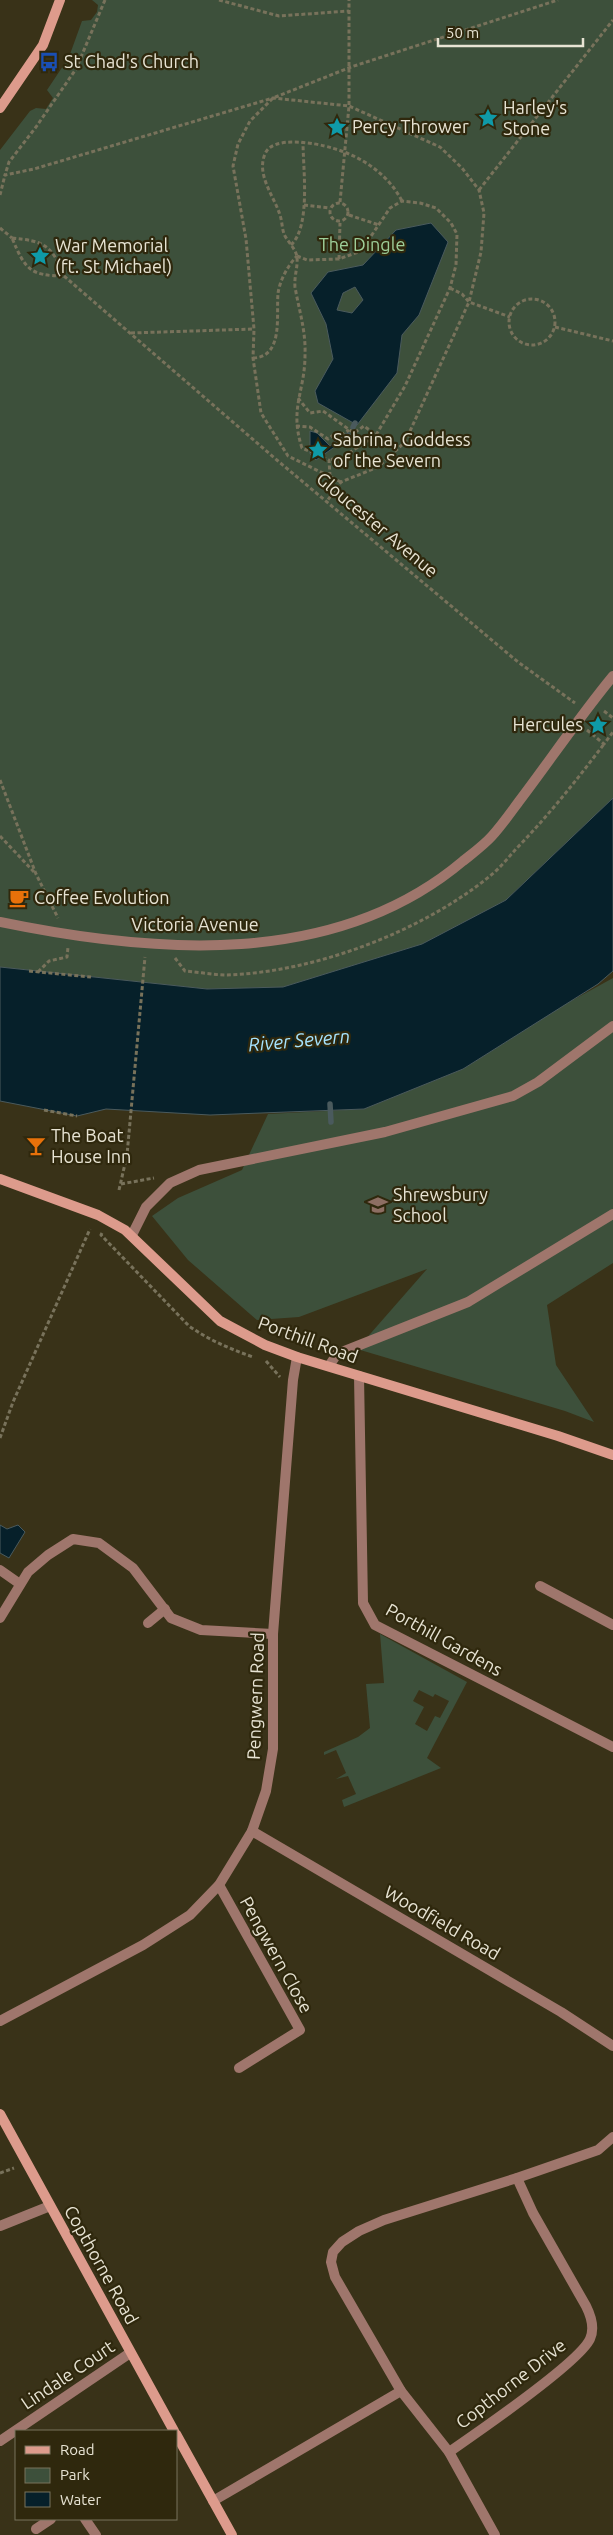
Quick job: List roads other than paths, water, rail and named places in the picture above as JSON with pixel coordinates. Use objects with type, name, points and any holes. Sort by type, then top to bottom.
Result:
[{"type":"street","points":[[0,108],[43,44],[60,0]]},
{"type":"street","name":"Victoria Avenue","points":[[0,922],[67,936],[164,945],[248,945],[308,935],[356,922],[436,884],[492,837],[577,721],[613,676]]},
{"type":"street","points":[[132,1234],[146,1207],[170,1183],[199,1170],[385,1132],[513,1096],[538,1082],[613,1026]]},
{"type":"street","name":"Porthill Road","points":[[0,1179],[98,1215],[132,1234],[220,1321],[265,1345],[297,1357],[613,1455]]},
{"type":"street","points":[[329,1366],[336,1354],[468,1302],[613,1214]]},
{"type":"street","name":"Pengwern Road","points":[[0,2021],[142,1945],[190,1915],[219,1885],[252,1831],[266,1791],[273,1749],[273,1634],[293,1380],[297,1357]]},
{"type":"street","name":"Porthill Gardens","points":[[359,1376],[364,1603],[375,1625],[613,1747]]},
{"type":"street","points":[[0,1618],[28,1572],[48,1555],[72,1539],[99,1542],[133,1568],[171,1618],[201,1630],[273,1634]]},
{"type":"street","points":[[0,1570],[20,1584]]},
{"type":"street","points":[[540,1586],[613,1625]]},
{"type":"street","points":[[148,1623],[165,1609]]},
{"type":"street","name":"Woodfield Road","points":[[252,1831],[562,2012],[613,2046]]},
{"type":"street","name":"Pengwern Close","points":[[219,1885],[300,2030],[240,2068]]},
{"type":"street","name":"Copthorne Road","points":[[0,2114],[174,2430]]},
{"type":"street","name":"Copthorne Drive","points":[[495,2535],[449,2452],[402,2391],[335,2277],[331,2262],[333,2252],[342,2242],[384,2220],[598,2150],[613,2137]]},
{"type":"street","name":"Copthorne Drive","points":[[449,2452],[520,2402],[576,2356],[590,2340],[592,2319],[533,2213],[517,2178]]},
{"type":"street","points":[[0,2226],[50,2206]]},
{"type":"street","name":"Lindale Court","points":[[16,2430],[130,2353]]},
{"type":"street","points":[[213,2501],[402,2391]]},
{"type":"street","name":"Lindale Court","points":[[0,2441],[15,2431]]},
{"type":"street","name":"Copthorne Road","points":[[178,2438],[232,2535]]},
{"type":"street","points":[[36,2528],[49,2520]]},
{"type":"street","points":[[87,2520],[96,2535]]},
{"type":"water","points":[[431,223],[448,242],[419,315],[402,335],[397,373],[357,425],[318,403],[315,391],[333,359],[326,324],[311,293],[328,272],[363,265],[396,230]],"holes":[[[355,287],[363,300],[352,313],[337,310],[343,293]]]},
{"type":"water","points":[[310,431],[317,433],[330,446],[334,443],[336,446],[316,460],[310,454]]},
{"type":"water","name":"River Severn","points":[[613,798],[613,971],[598,984],[463,1069],[364,1109],[210,1115],[106,1109],[77,1116],[0,1101],[0,967],[207,989],[283,987],[422,944],[506,900]]},
{"type":"water","points":[[0,1525],[7,1529],[18,1525],[25,1532],[9,1558],[0,1553]]},
{"type":"waterway","points":[[353,427],[355,423]]},
{"type":"waterway","points":[[335,444],[348,435]]},
{"type":"waterway","points":[[330,1104],[331,1122]]},
{"type":"place","name":"St Chad's Church","points":[[49,62]]},
{"type":"place","name":"Harley's Stone","points":[[488,118]]},
{"type":"place","name":"Percy Thrower","points":[[337,127]]},
{"type":"place","name":"War Memorial (ft. St Michael)","points":[[40,256]]},
{"type":"place","name":"Sabrina, Goddess of the Severn","points":[[318,450]]},
{"type":"place","name":"Hercules","points":[[598,725]]},
{"type":"place","name":"Coffee Evolution","points":[[19,898]]},
{"type":"place","name":"The Boat House Inn","points":[[36,1146]]},
{"type":"place","name":"Shrewsbury School","points":[[378,1205]]},
{"type":"park label","name":"The Dingle","points":[[362,245]]}]
